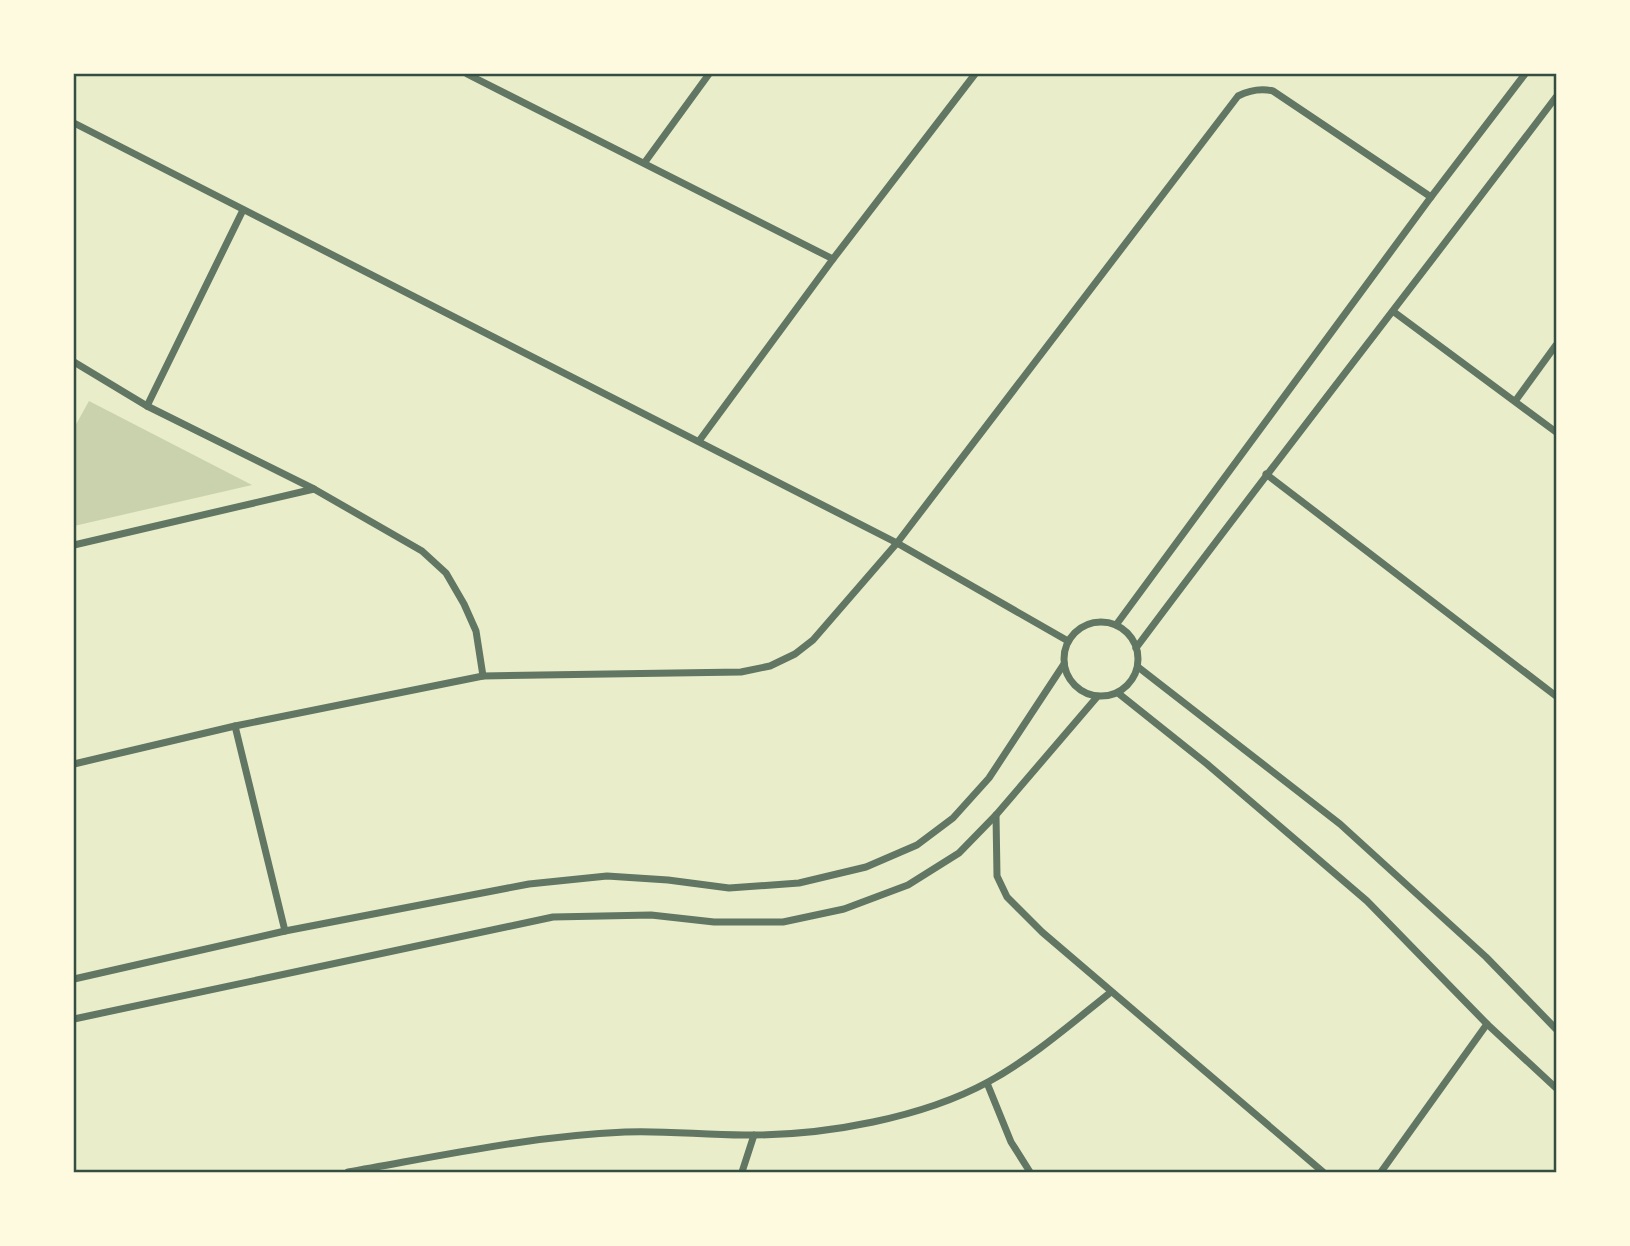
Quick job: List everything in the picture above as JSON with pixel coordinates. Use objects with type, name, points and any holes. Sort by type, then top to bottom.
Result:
[{"type":"street","points":[[467,74],[833,259]]},
{"type":"street","points":[[645,162],[709,74]]},
{"type":"street","points":[[699,441],[833,259],[975,74]]},
{"type":"street","points":[[1116,625],[1431,197],[1525,74]]},
{"type":"street","points":[[74,764],[235,726],[483,676],[741,672],[770,666],[795,654],[813,640],[897,543],[1238,96],[1261,89],[1273,91],[1431,197]]},
{"type":"street","points":[[1136,648],[1556,97]]},
{"type":"street","points":[[74,123],[897,543],[1068,641]]},
{"type":"street","points":[[147,406],[243,209]]},
{"type":"street","points":[[1394,312],[1556,432]]},
{"type":"street","points":[[1516,400],[1556,345]]},
{"type":"street","points":[[74,362],[147,406],[314,489],[422,551],[446,573],[464,604],[475,631],[483,676]]},
{"type":"street","points":[[1266,474],[1556,696]]},
{"type":"street","points":[[74,545],[314,489]]},
{"type":"street","points":[[1094,623],[1116,625],[1125,631],[1136,648],[1138,667],[1118,693],[1097,697],[1078,689],[1066,674],[1064,653],[1068,641],[1084,626],[1094,623]]},
{"type":"street","points":[[74,979],[285,931],[529,884],[607,876],[729,888],[799,883],[866,867],[917,845],[953,818],[989,778],[1064,664]]},
{"type":"street","points":[[1138,667],[1340,824],[1486,957],[1556,1029]]},
{"type":"street","points":[[1118,693],[1207,764],[1367,901],[1487,1024],[1556,1088]]},
{"type":"street","points":[[74,1019],[553,917],[651,915],[714,922],[783,922],[844,909],[908,885],[959,853],[996,815],[1097,697]]},
{"type":"street","points":[[235,726],[285,931]]},
{"type":"street","points":[[996,815],[997,876],[1007,897],[1042,932],[1323,1172]]},
{"type":"street","points":[[348,1172],[533,1139],[628,1132],[754,1135],[833,1130],[897,1117],[987,1083],[1058,1035],[1111,992]]},
{"type":"street","points":[[1381,1172],[1487,1024]]},
{"type":"street","points":[[987,1083],[1011,1142],[1030,1172]]},
{"type":"street","points":[[742,1172],[754,1135]]},
{"type":"green space","points":[[89,401],[252,485],[74,526],[74,428]]}]
